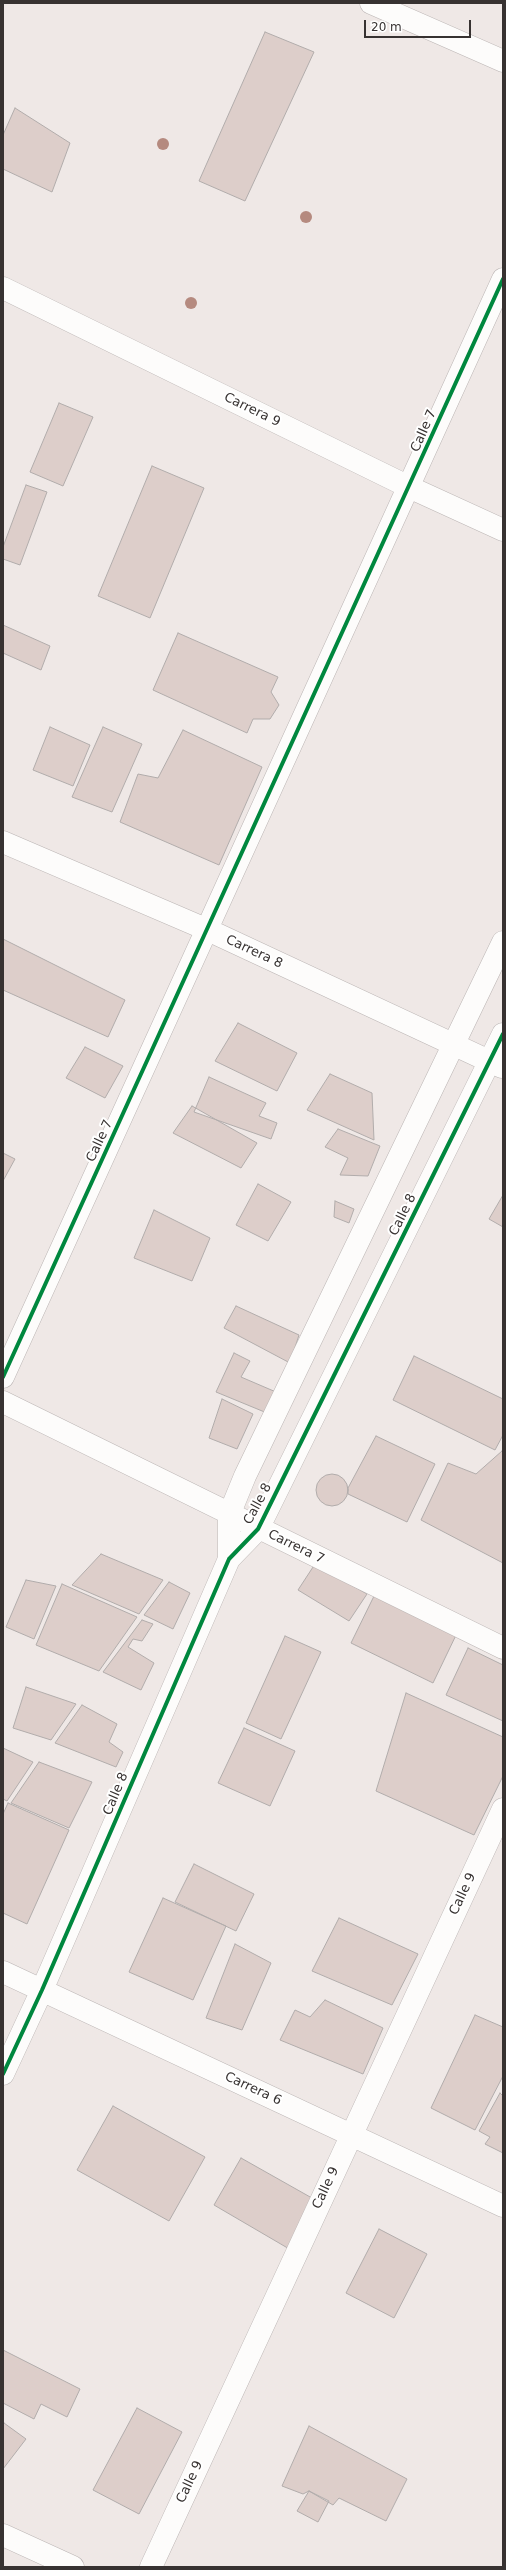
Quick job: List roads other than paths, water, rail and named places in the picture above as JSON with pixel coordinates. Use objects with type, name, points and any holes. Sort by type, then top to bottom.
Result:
[{"type":"street","points":[[371,3],[503,61]]},
{"type":"street","name":"Calle 7","points":[[3,1377],[208,930],[503,279]]},
{"type":"street","name":"Carrera 9","points":[[3,288],[409,487],[503,530]]},
{"type":"street","name":"Carrera 8","points":[[3,842],[208,930],[496,1064]]},
{"type":"street","name":"Calle 8","points":[[229,1559],[229,1515],[245,1476],[503,942]]},
{"type":"street","name":"Calle 8","points":[[3,2074],[42,1990],[229,1559],[258,1529],[496,1064],[503,1034]]},
{"type":"street","name":"Carrera 7","points":[[3,1402],[229,1515],[503,1648]]},
{"type":"street","name":"Calle 9","points":[[151,2567],[503,1810]]},
{"type":"street","name":"Carrera 6","points":[[3,1972],[503,2206]]},
{"type":"street","points":[[3,2535],[73,2567]]}]
